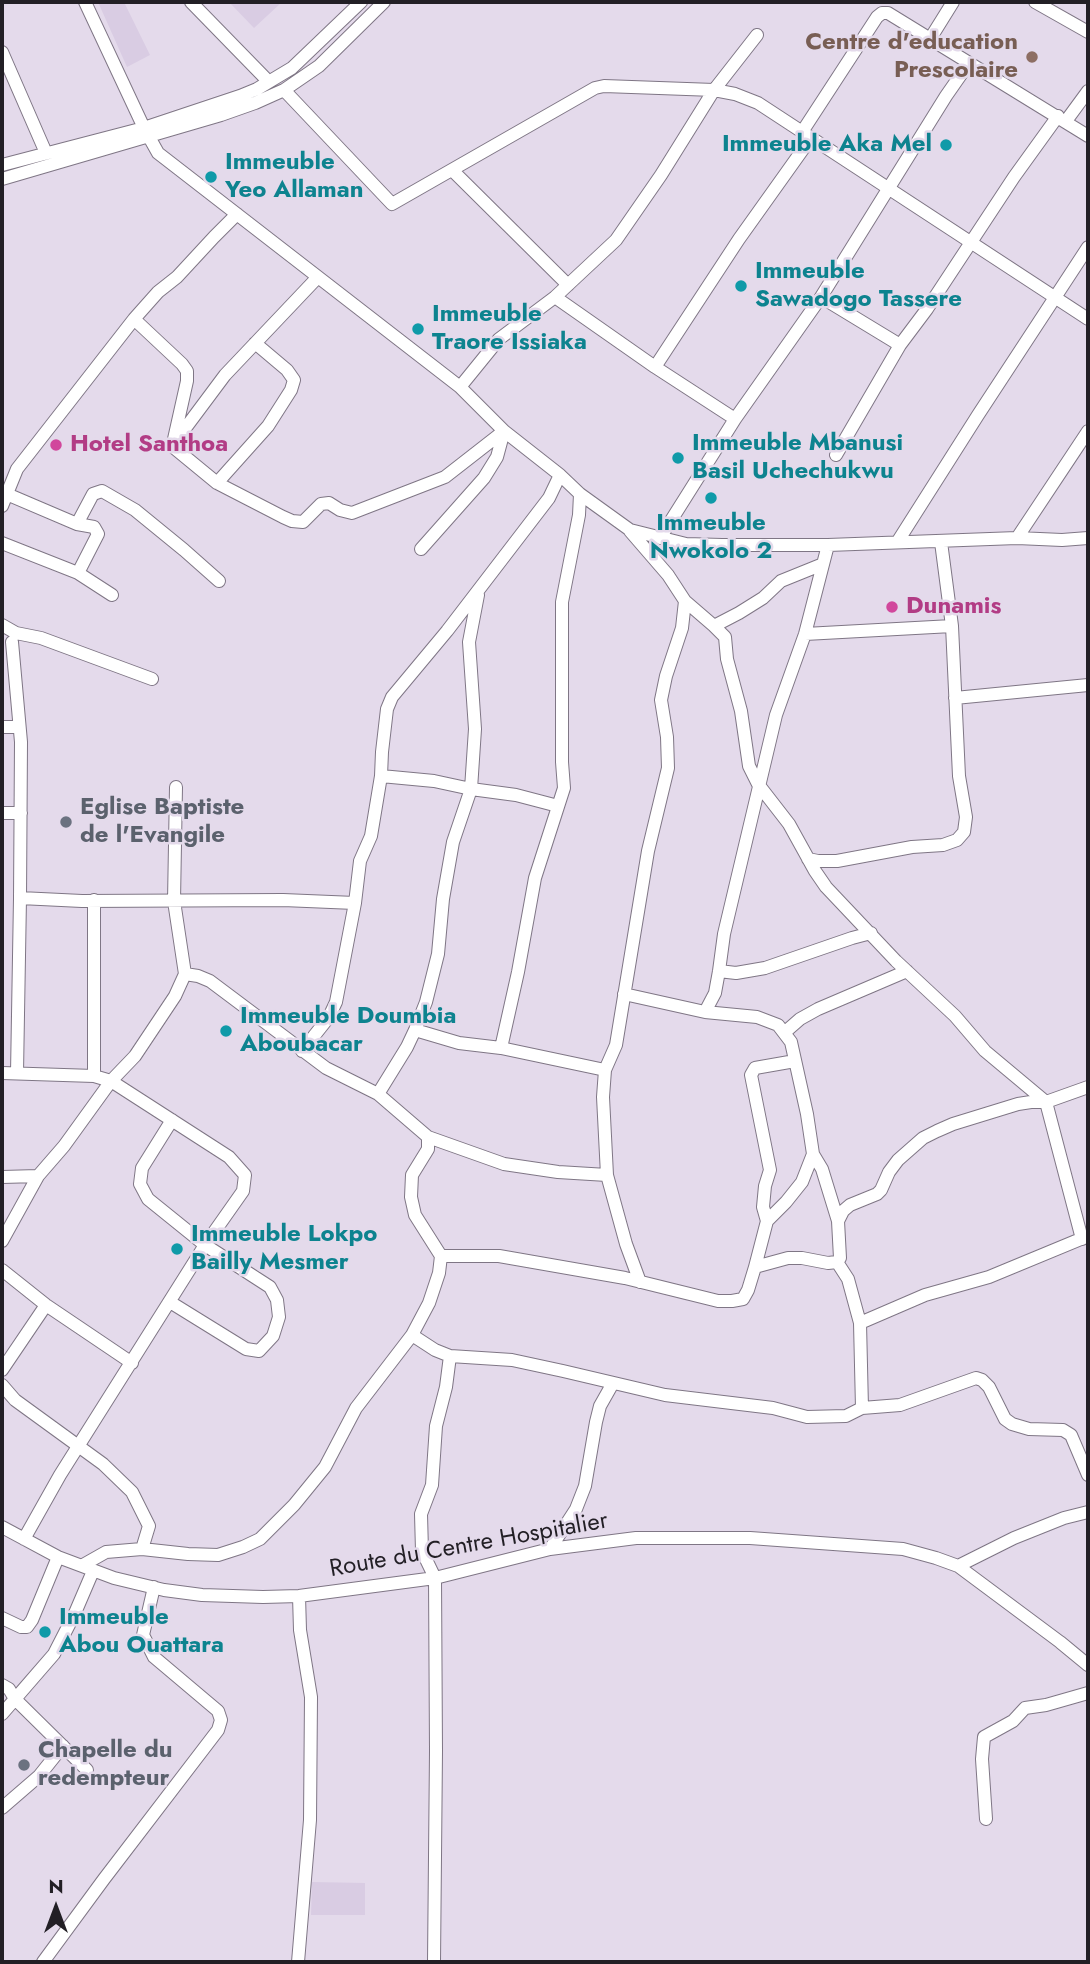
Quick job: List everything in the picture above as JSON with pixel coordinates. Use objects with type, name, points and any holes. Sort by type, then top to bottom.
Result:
[{"type":"street","points":[[85,2],[158,153],[460,387],[504,430],[580,494],[630,530],[668,575],[685,601],[724,637],[741,711],[749,766],[758,783],[789,824],[825,887],[906,971],[955,1016],[985,1051],[1046,1102],[1085,1237],[989,1277],[925,1295],[860,1323]]},
{"type":"street","points":[[191,2],[269,82]]},
{"type":"street","points":[[2,179],[146,132],[269,82],[292,68],[361,2]]},
{"type":"street","points":[[2,165],[221,115],[255,103],[284,90],[319,66],[384,2]]},
{"type":"street","points":[[930,39],[953,2]]},
{"type":"street","points":[[1035,2],[1088,32]]},
{"type":"street","points":[[655,367],[882,13],[888,13],[1088,136]]},
{"type":"street","points":[[460,387],[499,339],[555,297],[616,240],[661,175],[714,90],[757,35]]},
{"type":"street","points":[[2,52],[46,153]]},
{"type":"street","points":[[660,538],[735,419],[821,296],[969,63]]},
{"type":"street","points":[[284,90],[392,204],[595,88],[604,86],[714,90],[735,94],[758,103],[1088,319]]},
{"type":"street","points":[[836,455],[900,345],[927,309],[1014,177],[1088,91]]},
{"type":"street","points":[[452,170],[568,285]]},
{"type":"street","points":[[78,573],[98,534],[94,527],[77,524],[3,497],[17,469],[134,319],[237,214]]},
{"type":"street","points":[[898,541],[1088,247]]},
{"type":"street","points":[[172,446],[225,375],[317,278]]},
{"type":"street","points":[[821,296],[900,345]]},
{"type":"street","points":[[555,297],[735,419]]},
{"type":"street","points":[[134,319],[187,371],[172,446]]},
{"type":"street","points":[[217,483],[268,426],[291,390],[294,380],[287,370],[255,343]]},
{"type":"street","points":[[172,446],[217,483],[292,522],[303,522],[321,504],[329,503],[352,513],[445,477],[504,430]]},
{"type":"street","points":[[421,549],[484,478],[497,457],[504,430]]},
{"type":"street","points":[[1017,538],[1088,431]]},
{"type":"street","points":[[302,1051],[329,1017],[336,1002],[355,903],[360,861],[371,835],[381,776],[387,709],[392,697],[549,498],[560,475]]},
{"type":"street","points":[[77,524],[93,494],[102,491],[135,510],[219,581]]},
{"type":"street","points":[[501,1048],[535,878],[564,788],[562,602],[579,515],[580,494]]},
{"type":"street","points":[[630,530],[686,544],[828,545],[898,541],[1088,538]]},
{"type":"street","points":[[808,859],[837,861],[912,847],[943,845],[957,840],[964,832],[966,817],[959,776],[952,626],[941,541]]},
{"type":"street","points":[[2,543],[78,573],[113,595]]},
{"type":"street","points":[[705,1012],[715,993],[723,934],[758,783],[776,715],[805,634],[828,545]]},
{"type":"street","points":[[714,626],[763,598],[781,581],[823,564]]},
{"type":"street","points":[[378,1094],[415,1030],[439,954],[443,899],[453,842],[471,789],[475,729],[469,642],[480,587]]},
{"type":"street","points":[[640,1282],[629,1254],[607,1175],[603,1097],[605,1070],[616,1045],[648,851],[668,768],[667,737],[661,700],[682,628],[685,601]]},
{"type":"street","points":[[2,625],[10,639],[21,742],[17,1073]]},
{"type":"street","points":[[805,634],[952,626]]},
{"type":"street","points":[[10,639],[41,638],[152,679]]},
{"type":"street","points":[[955,698],[1088,685]]},
{"type":"street","points":[[2,727],[18,727]]},
{"type":"street","points":[[381,776],[434,781],[516,795],[558,806]]},
{"type":"street","points":[[2,1241],[38,1176],[64,1146],[111,1081],[135,1056],[175,996],[185,974],[174,901],[176,787]]},
{"type":"street","points":[[2,813],[21,813]]},
{"type":"street","points":[[20,898],[355,903]]},
{"type":"street","points":[[94,900],[94,1076]]},
{"type":"street","points":[[719,971],[736,973],[765,968],[871,933]]},
{"type":"street","points":[[784,1033],[800,1018],[906,971]]},
{"type":"street","points":[[185,974],[211,981],[326,1068],[378,1094],[428,1138],[504,1164],[558,1172],[607,1175]]},
{"type":"street","points":[[624,994],[705,1012],[757,1017],[778,1025],[791,1042],[813,1154],[822,1170],[838,1221],[840,1258],[837,1262]]},
{"type":"street","points":[[415,1030],[459,1043],[501,1048],[605,1070]]},
{"type":"street","points":[[440,1256],[499,1256],[640,1282],[718,1301],[743,1299],[748,1290],[767,1221],[763,1206],[770,1170],[751,1075],[755,1068],[795,1061]]},
{"type":"street","points":[[2,1073],[94,1076],[111,1081],[229,1157],[244,1175],[243,1191],[205,1245],[24,1539]]},
{"type":"street","points":[[838,1221],[850,1205],[881,1190],[898,1160],[923,1138],[953,1124],[1005,1108],[1031,1102],[1046,1102],[1088,1087]]},
{"type":"street","points":[[170,1302],[246,1349],[259,1351],[273,1336],[279,1317],[270,1287],[205,1245],[148,1199],[140,1184],[142,1168],[172,1121]]},
{"type":"street","points":[[2,1714],[54,1654],[75,1613],[88,1568],[106,1552],[142,1549],[218,1555],[243,1547],[260,1539],[325,1467],[356,1408],[412,1335],[429,1304],[439,1273],[438,1248],[415,1215],[411,1197],[412,1174],[428,1149],[428,1138]]},
{"type":"street","points":[[767,1221],[802,1182],[813,1154]]},
{"type":"street","points":[[2,1177],[38,1176]]},
{"type":"street","points":[[755,1267],[788,1258],[837,1262]]},
{"type":"street","points":[[837,1262],[848,1279],[860,1323],[862,1408]]},
{"type":"street","points":[[2,1270],[132,1363]]},
{"type":"street","points":[[2,1370],[46,1304]]},
{"type":"street","points":[[412,1335],[450,1356],[512,1360],[665,1395],[773,1408],[807,1417],[846,1416],[862,1408],[900,1405],[976,1378],[989,1387],[1004,1419],[1012,1424],[1029,1429],[1063,1430],[1071,1435],[1088,1475]]},
{"type":"street","points":[[434,1962],[435,1578],[422,1551],[421,1514],[432,1485],[436,1426],[446,1387],[450,1356]]},
{"type":"street","points":[[550,1549],[576,1509],[585,1486],[600,1406],[613,1383]]},
{"type":"street","points":[[2,1385],[15,1400],[103,1464],[132,1492],[149,1526],[142,1549]]},
{"type":"street","points":[[958,1566],[1014,1538],[1064,1518],[1088,1512]]},
{"type":"street","name":"Route du Centre Hospitalier","points":[[2,1527],[58,1557],[88,1568],[154,1587],[202,1595],[299,1596],[435,1578],[550,1549],[636,1538],[750,1538],[903,1549],[958,1566],[1088,1665]]},
{"type":"street","points":[[2,1618],[27,1627],[58,1557]]},
{"type":"street","points":[[43,1962],[218,1730],[218,1711],[154,1657],[142,1635],[154,1587]]},
{"type":"street","points":[[298,1962],[310,1821],[311,1710],[300,1630],[299,1596]]},
{"type":"street","points":[[2,1685],[9,1689],[15,1699],[87,1770]]},
{"type":"street","points":[[986,1819],[982,1759],[984,1737],[1013,1721],[1025,1708],[1088,1693]]},
{"type":"street","points":[[2,1808],[38,1776],[63,1746]]},
{"type":"shaded area","points":[[98,2],[124,2],[150,55],[127,67]]},
{"type":"shaded area","points":[[229,2],[282,2],[254,28]]},
{"type":"shaded area","points":[[312,1882],[365,1883],[365,1915],[311,1915]]},
{"type":"place","name":"Centre d'education Prescolaire","points":[[1032,57]]},
{"type":"place","name":"Immeuble Aka Mel","points":[[946,145]]},
{"type":"place","name":"Immeuble Yeo Allaman","points":[[211,177]]},
{"type":"place","name":"Immeuble Sawadogo Tassere","points":[[741,286]]},
{"type":"place","name":"Immeuble Traore Issiaka","points":[[418,329]]},
{"type":"place","name":"Hotel Santhoa","points":[[56,445]]},
{"type":"place","name":"Immeuble Mbanusi Basil Uchechukwu","points":[[678,458]]},
{"type":"place","name":"Immeuble Nwokolo 2","points":[[711,498]]},
{"type":"place","name":"Dunamis","points":[[892,607]]},
{"type":"place","name":"Eglise Baptiste de l'Evangile","points":[[66,822]]},
{"type":"place","name":"Immeuble Doumbia Aboubacar","points":[[226,1031]]},
{"type":"place","name":"Immeuble Lokpo Bailly Mesmer","points":[[177,1249]]},
{"type":"place","name":"Immeuble Abou Ouattara","points":[[45,1632]]},
{"type":"place","name":"Chapelle du redempteur","points":[[24,1765]]}]
